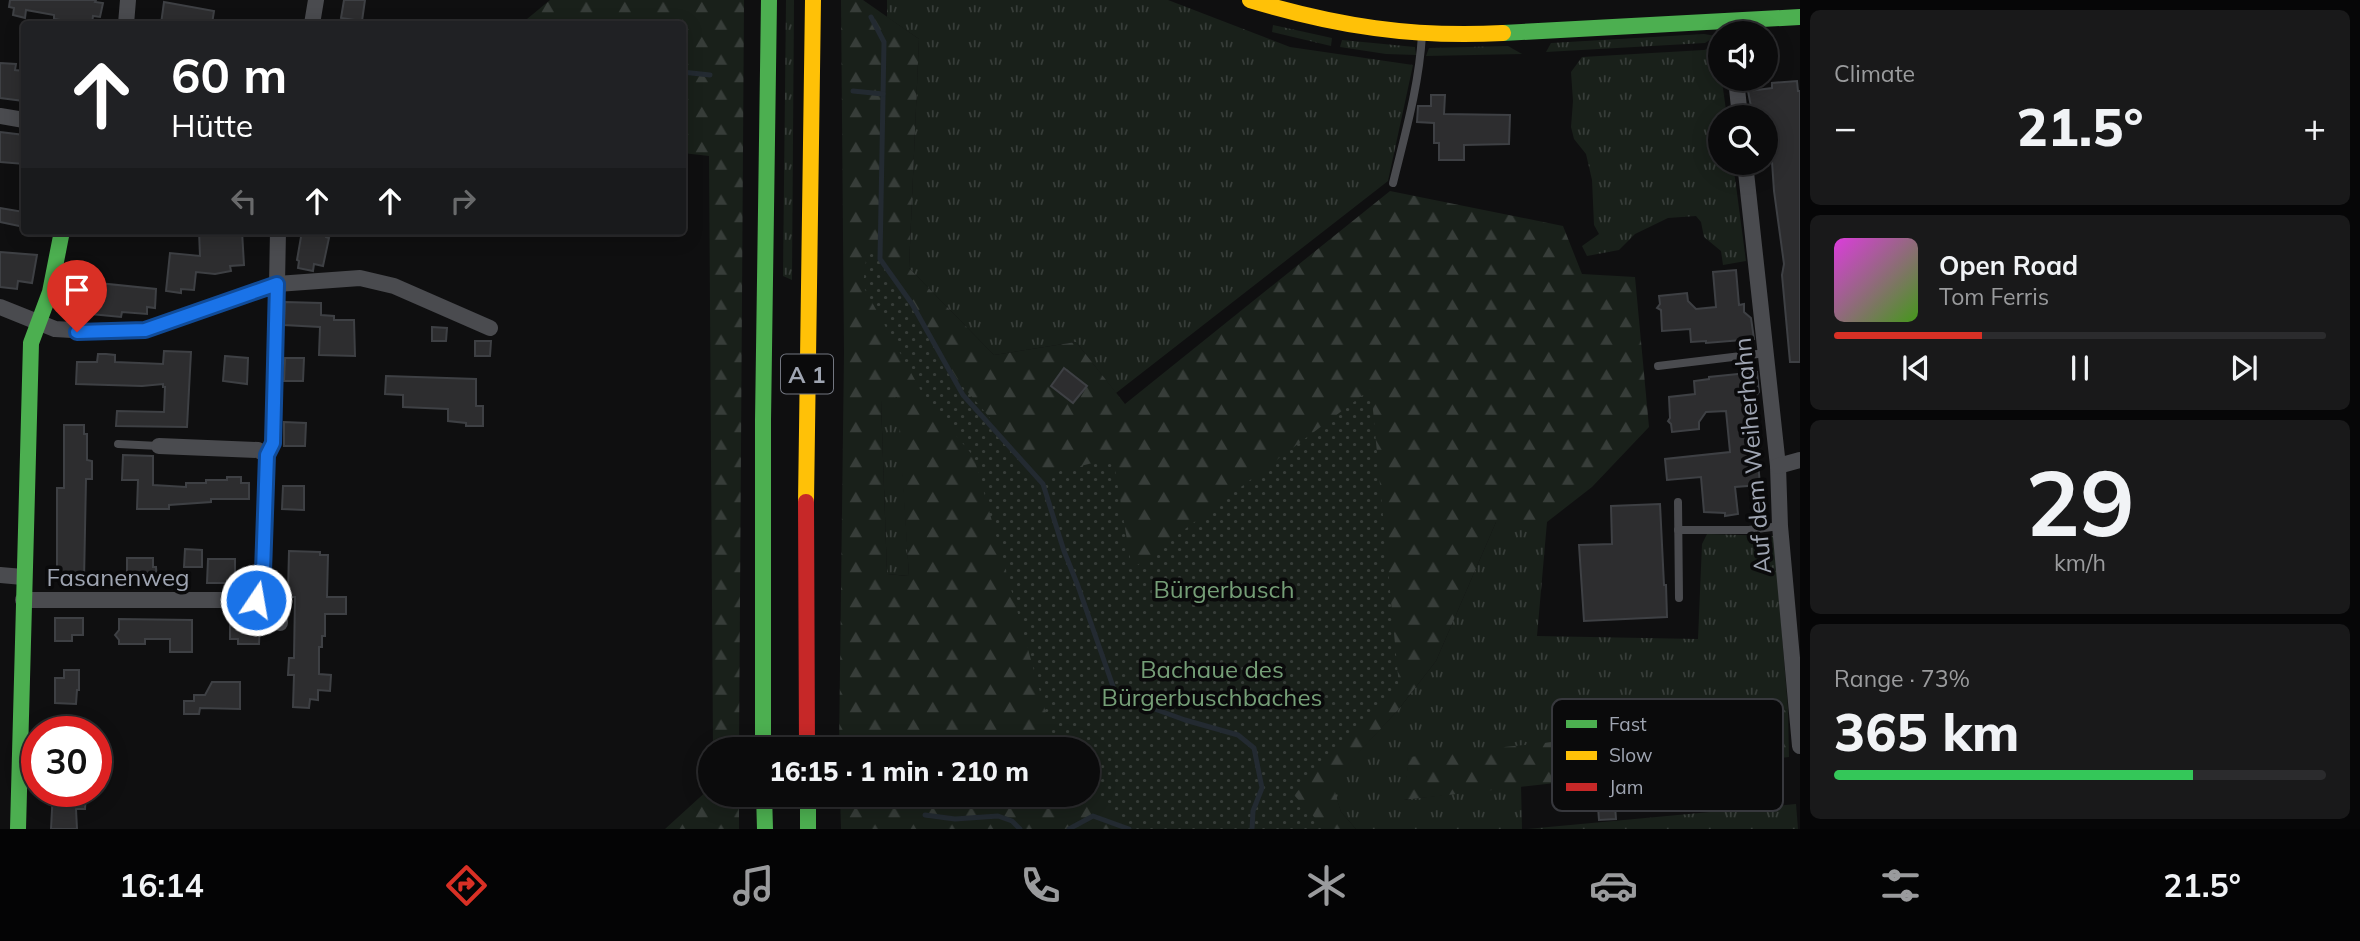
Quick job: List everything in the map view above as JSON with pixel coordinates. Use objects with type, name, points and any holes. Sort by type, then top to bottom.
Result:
[{"type":"main road","name":"A 1","points":[[763,737],[763,420],[769,0]]},
{"type":"main road","name":"A 1","points":[[807,737],[806,419],[813,0]]},
{"type":"main road","points":[[1250,0],[1306,17],[1341,24],[1422,33],[1471,35],[1708,28]]},
{"type":"main road","points":[[1772,21],[1800,17]]},
{"type":"main road","points":[[18,829],[31,343],[50,292],[61,235]]},
{"type":"main road","points":[[764,807],[765,829]]},
{"type":"main road","points":[[808,807],[808,829]]},
{"type":"street","points":[[126,21],[128,0]]},
{"type":"street","points":[[312,21],[316,0]]},
{"type":"street","points":[[1306,17],[1311,0]]},
{"type":"street","points":[[0,116],[21,120]]},
{"type":"street","name":"Auf dem Weiherhahn","points":[[1746,175],[1778,466],[1780,526],[1800,746]]},
{"type":"street","points":[[277,284],[278,235]]},
{"type":"street","points":[[0,307],[55,329],[77,332],[145,330],[277,284],[360,278],[394,286],[490,328]]},
{"type":"street","points":[[159,446],[258,450],[267,455],[263,572],[256,600]]},
{"type":"street","points":[[1778,466],[1800,460]]},
{"type":"street","name":"Fasanenweg","points":[[0,575],[23,577]]},
{"type":"street","name":"Fasanenweg","points":[[23,600],[281,600],[280,623]]},
{"type":"lane","points":[[1392,183],[1410,114],[1422,33]]},
{"type":"lane","points":[[267,455],[273,443],[277,284]]},
{"type":"lane","points":[[1658,366],[1766,353]]},
{"type":"lane","points":[[118,444],[159,446]]},
{"type":"lane","points":[[1678,502],[1679,597]]},
{"type":"lane","points":[[1678,530],[1749,530],[1780,526]]},
{"type":"green space","points":[[550,0],[744,0],[739,737],[713,737],[709,156],[686,153],[686,21],[525,21]]},
{"type":"green space","points":[[786,0],[794,0],[792,280],[783,276]]},
{"type":"green space","name":"Bürgerbusch","points":[[841,0],[863,0],[919,39],[909,268],[994,355],[1076,342],[1125,404],[1390,191],[1563,226],[1582,274],[1635,277],[1649,427],[1592,487],[1547,522],[1496,522],[1436,661],[1398,710],[1332,782],[1341,812],[1356,829],[841,829],[840,807],[1100,807],[1100,737],[839,737],[844,353]],"holes":[[[897,397],[909,576],[887,574],[881,401]]]},
{"type":"green space","points":[[887,0],[1168,0],[1290,47],[1413,65],[1388,181],[1116,393],[1076,342],[994,355],[909,268],[919,39],[887,17]]},
{"type":"green space","points":[[1273,25],[1332,38],[1331,46],[1272,32]]},
{"type":"green space","points":[[1708,35],[1708,41],[1705,43],[1546,52],[1551,43]]},
{"type":"green space","points":[[1342,40],[1415,47],[1416,55],[1386,54],[1340,47]]},
{"type":"green space","points":[[1508,46],[1522,54],[1426,56],[1429,48]]},
{"type":"green space","points":[[1708,49],[1708,91],[1723,91],[1725,105],[1708,105],[1708,175],[1735,175],[1746,261],[1723,265],[1721,251],[1704,237],[1701,222],[1696,216],[1668,218],[1635,234],[1619,250],[1587,256],[1582,246],[1599,234],[1594,225],[1592,180],[1586,154],[1574,139],[1571,127],[1571,72],[1582,57]]},
{"type":"green space","name":"Bachaue des Bürgerbuschbaches","points":[[875,248],[959,382],[1040,476],[1113,458],[1132,569],[1371,389],[1399,686],[1294,795],[1325,829],[1127,829],[1100,801],[1100,737],[1053,737],[974,457],[925,398],[863,286],[866,260]]},
{"type":"green space","points":[[898,396],[909,576],[887,574],[881,400]]},
{"type":"green space","points":[[1496,522],[1547,522],[1537,636],[1698,639],[1702,544],[1707,534],[1774,536],[1788,709],[1783,710],[1783,699],[1552,699],[1552,743],[1409,758],[1404,800],[1521,785],[1522,829],[1356,829],[1341,812],[1331,782],[1398,710],[1436,661]]},
{"type":"green space","points":[[1788,709],[1789,757],[1783,758],[1783,710]]},
{"type":"green space","points":[[1552,742],[1552,783],[1403,800],[1409,757]]},
{"type":"green space","points":[[698,799],[698,807],[739,807],[739,829],[665,829]]},
{"type":"green space","points":[[1796,804],[1798,829],[1527,829],[1721,811],[1783,811],[1783,805]]},
{"type":"building","points":[[10,0],[96,0],[95,2],[103,3],[100,17],[93,16],[92,21],[54,19],[54,15],[26,10],[25,18],[13,15],[14,8],[9,7]]},
{"type":"building","points":[[344,0],[365,0],[362,21],[341,18]]},
{"type":"building","points":[[164,2],[214,11],[212,21],[161,21]]},
{"type":"building","points":[[0,63],[16,64],[15,70],[21,71],[21,101],[0,98]]},
{"type":"building","points":[[1797,81],[1800,91],[1800,362],[1790,362],[1782,275],[1784,264],[1774,191],[1773,175],[1778,175],[1778,105],[1751,105],[1748,91],[1778,91],[1778,83]]},
{"type":"building","points":[[1431,95],[1445,95],[1444,114],[1510,115],[1509,144],[1464,145],[1464,160],[1439,160],[1439,143],[1434,143],[1434,123],[1417,122],[1418,106],[1431,106]]},
{"type":"building","points":[[0,132],[21,135],[21,164],[0,162]]},
{"type":"building","points":[[0,208],[21,212],[21,226],[0,222]]},
{"type":"building","points":[[199,235],[242,235],[244,265],[230,266],[231,271],[215,274],[196,272],[194,290],[181,289],[181,293],[166,291],[170,253],[200,256]]},
{"type":"building","points":[[301,235],[326,235],[329,238],[323,266],[314,264],[313,271],[298,268]]},
{"type":"building","points":[[0,252],[37,255],[32,283],[18,281],[17,289],[0,287]]},
{"type":"building","points":[[1736,270],[1739,305],[1744,304],[1744,312],[1751,318],[1754,339],[1691,342],[1690,329],[1662,331],[1661,310],[1657,308],[1660,304],[1659,296],[1687,293],[1688,301],[1696,309],[1716,307],[1713,272]]},
{"type":"building","points":[[67,276],[99,279],[99,283],[156,289],[155,308],[147,307],[147,314],[122,312],[121,317],[70,312],[71,305],[64,304]]},
{"type":"building","points":[[285,302],[321,303],[321,315],[334,316],[334,320],[354,320],[355,356],[319,355],[320,327],[284,325]]},
{"type":"building","points":[[432,327],[447,328],[446,341],[432,341]]},
{"type":"building","points":[[475,341],[491,341],[490,356],[475,356]]},
{"type":"building","points":[[164,351],[191,352],[187,427],[116,426],[117,411],[164,412],[163,384],[76,384],[77,362],[97,362],[98,354],[115,355],[115,362],[163,364]]},
{"type":"building","points":[[225,356],[248,358],[247,384],[223,381]]},
{"type":"building","points":[[285,358],[304,358],[303,381],[284,381]]},
{"type":"building","points":[[1064,368],[1087,386],[1073,403],[1051,386]]},
{"type":"building","points":[[1757,372],[1759,392],[1753,400],[1753,408],[1748,409],[1752,450],[1757,450],[1760,485],[1735,487],[1738,514],[1725,516],[1725,513],[1704,512],[1701,477],[1667,480],[1665,459],[1730,452],[1726,411],[1706,412],[1699,422],[1699,429],[1672,432],[1668,421],[1669,397],[1695,394],[1694,381]]},
{"type":"building","points":[[386,376],[476,379],[476,406],[483,406],[483,426],[466,426],[466,423],[448,421],[448,409],[403,407],[403,395],[385,394]]},
{"type":"building","points":[[284,422],[306,423],[305,446],[284,446]]},
{"type":"building","points":[[64,425],[84,425],[84,434],[87,434],[87,460],[92,461],[92,479],[86,479],[84,580],[69,580],[70,572],[57,572],[57,488],[64,488]]},
{"type":"building","points":[[123,455],[153,456],[153,485],[186,487],[186,483],[206,483],[206,480],[241,477],[241,483],[249,483],[249,499],[211,499],[211,502],[169,505],[169,509],[137,509],[138,480],[122,480]]},
{"type":"building","points":[[283,486],[304,486],[304,510],[282,509]]},
{"type":"building","points":[[1660,504],[1667,617],[1584,621],[1579,545],[1612,544],[1611,506]]},
{"type":"building","points":[[185,549],[202,550],[202,567],[184,567]]},
{"type":"building","points":[[289,551],[320,552],[320,555],[328,555],[327,597],[346,597],[346,614],[325,614],[325,636],[322,636],[322,647],[319,647],[319,674],[331,675],[330,691],[318,690],[318,700],[310,699],[309,708],[293,707],[294,675],[288,675],[289,658],[294,658],[295,597],[288,593]]},
{"type":"building","points":[[127,558],[153,558],[157,581],[133,582],[133,578],[127,578]]},
{"type":"building","points":[[208,559],[235,559],[235,583],[207,583]]},
{"type":"building","points":[[55,618],[83,618],[83,635],[72,635],[72,641],[55,641]]},
{"type":"building","points":[[119,619],[192,620],[192,652],[170,652],[170,639],[145,639],[145,644],[119,644],[115,635],[119,630]]},
{"type":"building","points":[[238,621],[260,621],[259,644],[238,644],[238,639],[230,639],[230,624],[238,624]]},
{"type":"building","points":[[64,670],[79,670],[76,704],[55,703],[55,678],[64,678]]},
{"type":"building","points":[[212,682],[240,682],[240,709],[200,708],[199,714],[184,714],[184,701],[194,701],[194,695],[205,695]]},
{"type":"building","points":[[52,807],[85,807],[76,809],[77,829],[51,829]]},
{"type":"building","points":[[1598,811],[1615,811],[1616,819],[1599,820]]},
{"type":"waterway","points":[[871,17],[884,42],[880,259],[912,304],[963,395],[1043,484],[1116,695],[1185,720],[1238,735],[1254,748],[1262,788],[1253,811],[1252,829]]},
{"type":"waterway","points":[[686,72],[710,75]]},
{"type":"waterway","points":[[853,91],[883,94]]},
{"type":"waterway","points":[[925,815],[955,819],[998,816],[1012,821],[1020,829]]},
{"type":"waterway","points":[[1069,829],[1093,816],[1129,829]]},
{"type":"traffic: fast","points":[[763,737],[763,420],[769,0]]},
{"type":"traffic: fast","points":[[1503,33],[1800,17]]},
{"type":"traffic: fast","points":[[18,829],[31,343],[50,292],[61,235]]},
{"type":"traffic: fast","points":[[764,807],[765,829]]},
{"type":"traffic: fast","points":[[808,807],[808,829]]},
{"type":"traffic: slow","points":[[806,502],[813,0]]},
{"type":"traffic: slow","points":[[1250,0],[1313,17],[1375,28],[1438,34],[1503,33]]},
{"type":"traffic: jam","points":[[806,502],[807,737]]},
{"type":"route","points":[[77,332],[145,330],[277,284],[273,443],[267,455],[263,572],[256,600]]}]
